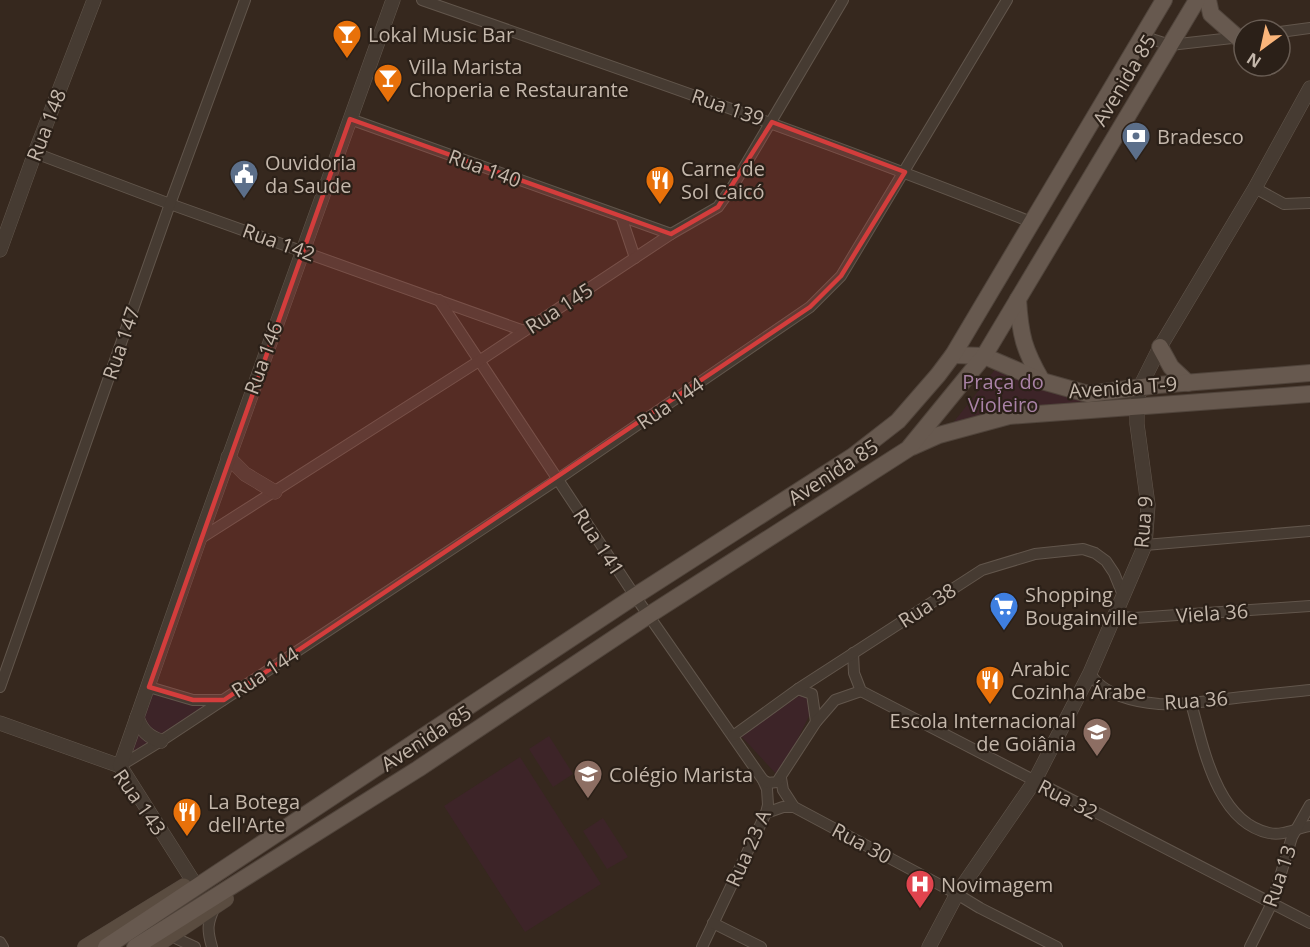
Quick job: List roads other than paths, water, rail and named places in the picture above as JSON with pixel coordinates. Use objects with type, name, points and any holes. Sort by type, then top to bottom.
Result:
[{"type":"main road","name":"Avenida 85","points":[[106,947],[635,596],[852,456],[898,421],[953,355],[1164,0]]},
{"type":"main road","name":"Avenida 85","points":[[135,947],[428,762],[649,615],[908,449],[984,356],[1197,0]]},
{"type":"main road","points":[[1208,0],[1211,14],[1232,31]]},
{"type":"main road","points":[[1018,299],[1022,339],[1028,357],[1042,381]]},
{"type":"main road","points":[[1160,347],[1171,367],[1188,382]]},
{"type":"main road","name":"Avenida T-9","points":[[953,355],[984,356],[1042,381],[1088,394],[1188,382],[1310,373]]},
{"type":"main road","name":"Avenida T-9","points":[[908,449],[939,435],[1009,416],[1310,394]]},
{"type":"main road","name":"Avenida 85","points":[[85,947],[193,881],[294,814],[325,801]]},
{"type":"main road","name":"Avenida 85","points":[[154,947],[318,839],[333,822]]},
{"type":"street","name":"Rua 148","points":[[0,250],[94,0]]},
{"type":"street","name":"Rua 147","points":[[0,687],[245,0]]},
{"type":"street","name":"Rua 146","points":[[120,766],[198,540],[393,0]]},
{"type":"street","name":"Rua 139","points":[[422,0],[772,122],[1031,222]]},
{"type":"street","name":"Rua 144","points":[[120,766],[558,479],[810,307],[841,276],[1007,0]]},
{"type":"street","name":"Rua 145","points":[[198,540],[479,361],[671,234],[718,207],[772,122],[840,1]]},
{"type":"street","points":[[1292,30],[1310,28]]},
{"type":"street","points":[[1142,36],[1170,45],[1232,38]]},
{"type":"street","name":"Rua 9","points":[[929,947],[957,894],[1034,782],[1090,673],[1145,545],[1148,505],[1137,424],[1140,387],[1160,347],[1310,88]]},
{"type":"street","name":"Rua 140","points":[[350,119],[671,234]]},
{"type":"street","name":"Rua 142","points":[[35,153],[524,331]]},
{"type":"street","points":[[1254,188],[1284,204],[1310,203]]},
{"type":"street","points":[[621,216],[635,258]]},
{"type":"street","name":"Rua 141","points":[[439,300],[635,596],[763,780]]},
{"type":"street","points":[[228,457],[245,474],[275,492]]},
{"type":"street","points":[[1145,545],[1310,531]]},
{"type":"street","name":"Rua 38","points":[[733,736],[798,689],[982,570],[1035,554],[1083,549],[1095,553],[1106,561],[1124,595]]},
{"type":"street","name":"Viela 36","points":[[1115,616],[1134,618],[1310,606]]},
{"type":"street","points":[[794,807],[783,790],[781,778],[816,722],[835,700],[861,691],[854,673],[853,653]]},
{"type":"street","name":"Rua 36","points":[[1090,673],[1095,681],[1104,687],[1132,699],[1161,704],[1191,703],[1310,690]]},
{"type":"street","name":"Rua 144","points":[[149,687],[193,700],[224,700]]},
{"type":"street","points":[[798,689],[812,694],[816,722]]},
{"type":"street","name":"Rua 32","points":[[861,691],[1310,923]]},
{"type":"street","points":[[1191,703],[1212,777],[1231,807],[1247,823],[1269,833],[1292,833],[1310,826]]},
{"type":"street","points":[[137,717],[144,733],[160,741]]},
{"type":"street","name":"Rua 143","points":[[0,723],[120,766],[193,881]]},
{"type":"street","name":"Rua 23 A","points":[[763,780],[773,783],[781,778]]},
{"type":"street","name":"Rua 23 A","points":[[702,947],[766,813],[767,789],[763,780]]},
{"type":"street","name":"Rua 13","points":[[1250,947],[1272,903],[1292,833],[1310,805]]},
{"type":"street","points":[[766,813],[783,807],[794,807]]},
{"type":"street","name":"Rua 30","points":[[794,807],[980,908],[1058,947]]},
{"type":"street","points":[[212,947],[208,934],[208,921],[216,906]]},
{"type":"street","points":[[714,923],[761,947]]},
{"type":"street","points":[[171,936],[195,947]]},
{"type":"street","points":[[0,942],[3,947]]},
{"type":"place","name":"Lokal Music Bar","points":[[347,60]]},
{"type":"place","name":"Villa Marista Choperia e Restaurante","points":[[388,104]]},
{"type":"place","name":"Bradesco","points":[[1136,162]]},
{"type":"place","name":"Ouvidoria da Saude","points":[[244,200]]},
{"type":"place","name":"Carne de Sol Caicó","points":[[660,206]]},
{"type":"place","name":"Shopping Bougainville","points":[[1004,632]]},
{"type":"place","name":"Arabic Cozinha Árabe","points":[[990,706]]},
{"type":"place","name":"Escola Internacional de Goiânia","points":[[1097,758]]},
{"type":"place","name":"Colégio Marista","points":[[588,800]]},
{"type":"place","name":"La Botega dell'Arte","points":[[187,838]]},
{"type":"place","name":"Novimagem","points":[[920,910]]},
{"type":"park label","name":"Praça do Violeiro","points":[[1003,392]]}]
